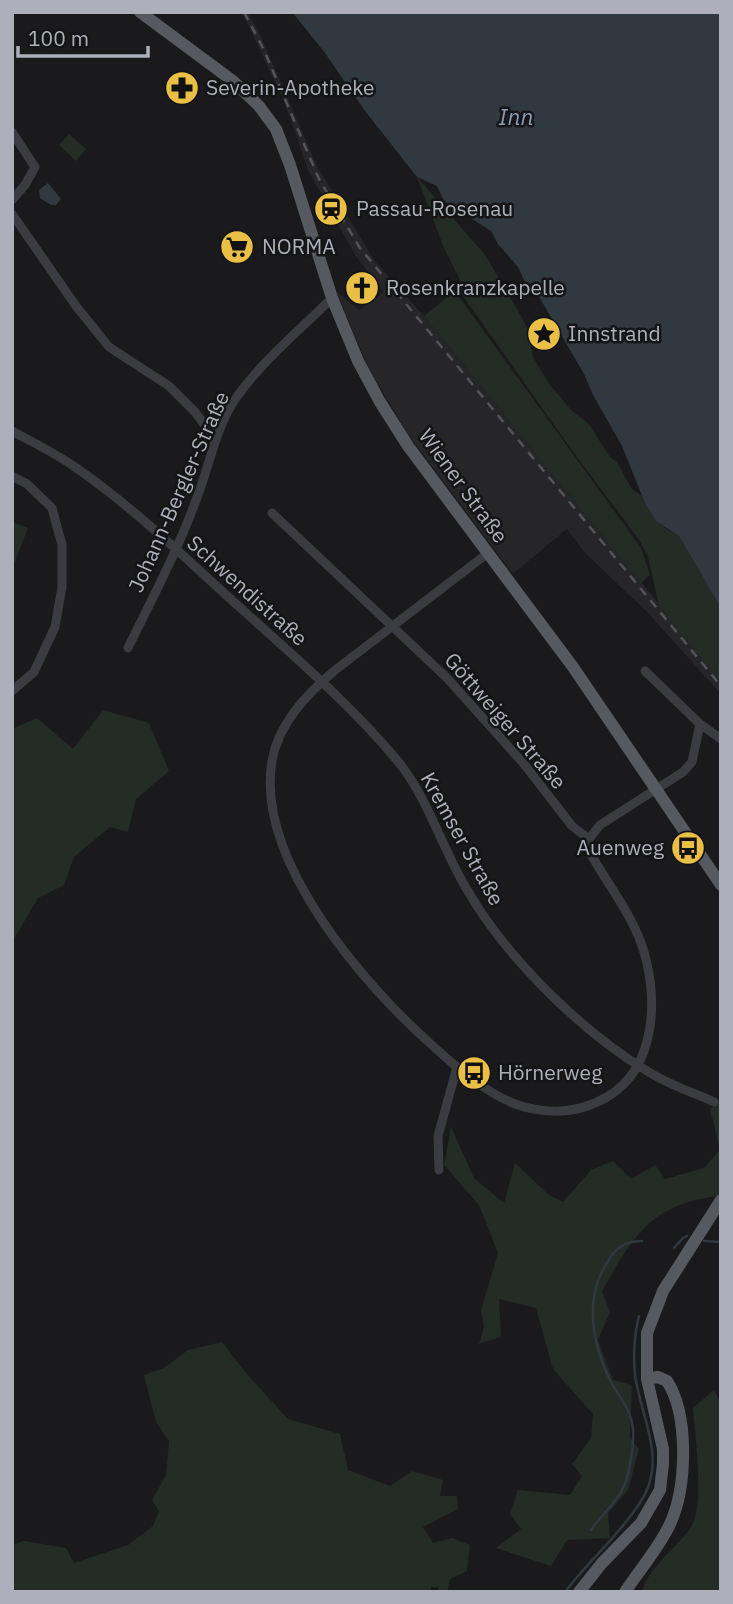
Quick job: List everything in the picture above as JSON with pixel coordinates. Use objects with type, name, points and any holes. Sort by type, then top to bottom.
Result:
[{"type":"main road","name":"Wiener Straße","points":[[140,12],[233,81],[259,106],[276,129],[332,298],[358,361],[380,402],[408,446],[573,667],[721,885]]},
{"type":"main road","points":[[579,1592],[602,1563],[641,1524],[660,1490],[663,1449],[647,1379],[646,1348],[650,1319],[679,1264],[721,1200]]},
{"type":"main road","points":[[625,1592],[670,1525],[679,1492],[683,1424],[667,1381],[658,1377],[647,1379]]},
{"type":"street","points":[[12,132],[35,167],[26,185],[12,200]]},
{"type":"street","points":[[12,214],[76,306],[110,346],[169,386],[195,412],[216,440]]},
{"type":"street","name":"Johann-Bergler-Straße","points":[[128,648],[176,550],[199,493],[216,440],[235,399],[257,372],[332,298]]},
{"type":"street","name":"Schwendistraße","points":[[12,430],[71,465],[142,520],[322,681]]},
{"type":"street","points":[[12,476],[27,484],[52,508],[62,545],[62,587],[55,627],[34,672],[12,691]]},
{"type":"street","points":[[272,513],[393,626]]},
{"type":"street","name":"Göttweiger Straße","points":[[393,626],[447,678],[524,764],[564,817],[589,839],[589,851],[641,943],[651,994],[651,1026],[644,1049],[627,1080],[614,1093],[591,1106],[562,1112],[531,1108],[500,1097],[457,1068],[398,1015],[344,953],[319,915],[276,827],[271,792],[271,763],[274,750],[295,712],[322,681],[393,626],[488,554]]},
{"type":"street","points":[[645,671],[700,724],[721,739]]},
{"type":"street","name":"Kremser Straße","points":[[322,681],[404,771],[468,892],[503,942],[553,996],[648,1072],[714,1102]]},
{"type":"street","points":[[589,839],[600,825],[683,772],[692,762],[700,724]]},
{"type":"street","points":[[439,1170],[438,1136],[457,1068]]},
{"type":"shaded area","points":[[240,12],[247,12],[258,30],[317,166],[374,260],[424,316],[721,680],[721,694],[647,612],[585,553],[567,529],[513,574],[407,433],[368,367],[336,291],[359,310],[383,292],[355,255],[308,170],[285,103]]},
{"type":"shaded area","points":[[69,134],[86,149],[76,161],[59,145]]},
{"type":"shaded area","points":[[417,177],[486,256],[527,328],[533,357],[549,384],[572,411],[588,423],[610,457],[617,462],[632,489],[642,496],[665,528],[679,536],[721,608],[721,682],[659,606],[648,557],[640,541],[458,289],[462,284],[444,248]]},
{"type":"shaded area","points":[[455,291],[641,548],[650,575],[641,583],[424,316]]},
{"type":"shaded area","points":[[12,522],[28,528],[12,569]]},
{"type":"shaded area","points":[[103,710],[149,723],[169,771],[136,799],[128,832],[110,827],[74,857],[64,885],[38,898],[12,942],[12,729],[37,718],[73,749]]},
{"type":"shaded area","points":[[721,1101],[721,1192],[718,1196],[676,1206],[646,1226],[624,1254],[602,1291],[610,1312],[598,1340],[613,1380],[632,1385],[630,1438],[639,1449],[628,1490],[608,1513],[610,1538],[567,1540],[551,1566],[496,1548],[521,1529],[510,1514],[518,1490],[570,1495],[582,1476],[572,1464],[591,1438],[593,1414],[553,1369],[536,1308],[499,1299],[501,1337],[479,1344],[484,1327],[481,1310],[498,1253],[479,1205],[444,1165],[451,1127],[474,1178],[504,1203],[515,1163],[549,1195],[563,1202],[591,1170],[613,1161],[631,1179],[655,1165],[665,1179],[704,1168],[720,1150],[710,1109]]},
{"type":"shaded area","points":[[222,1342],[288,1419],[340,1434],[348,1470],[390,1486],[412,1471],[443,1480],[440,1496],[457,1496],[458,1509],[423,1527],[433,1543],[452,1538],[470,1545],[467,1571],[450,1579],[447,1592],[438,1592],[438,1587],[431,1587],[431,1592],[12,1592],[12,1545],[24,1541],[66,1548],[74,1563],[128,1545],[153,1526],[159,1511],[152,1500],[166,1475],[169,1441],[156,1422],[144,1375],[164,1368],[188,1350]]},
{"type":"shaded area","points":[[714,1390],[721,1404],[721,1592],[642,1592],[650,1574],[685,1535],[695,1517],[698,1503],[698,1470],[693,1408]]},
{"type":"water","name":"Inn","points":[[292,12],[721,12],[721,608],[679,536],[656,521],[645,503],[622,446],[584,374],[538,295],[525,282],[518,267],[498,244],[491,231],[444,201],[437,186],[417,177]]},
{"type":"water","points":[[48,183],[61,199],[56,205],[40,198],[39,190]]},
{"type":"waterway","points":[[674,1248],[687,1236]]},
{"type":"waterway","points":[[591,1530],[618,1497],[624,1485],[631,1461],[633,1435],[630,1415],[610,1380],[599,1353],[593,1323],[595,1294],[598,1280],[615,1251],[629,1243],[642,1241]]},
{"type":"waterway","points":[[704,1241],[721,1242]]},
{"type":"waterway","points":[[565,1592],[636,1509],[650,1481],[653,1466],[650,1436],[634,1367],[639,1316]]},
{"type":"railway","points":[[244,12],[264,50],[319,179],[360,248],[721,686]]},
{"type":"place","name":"Severin-Apotheke","points":[[182,88]]},
{"type":"place","name":"Passau-Rosenau","points":[[331,209]]},
{"type":"place","name":"NORMA","points":[[237,247]]},
{"type":"place","name":"Rosenkranzkapelle","points":[[362,288]]},
{"type":"place","name":"Innstrand","points":[[544,334]]},
{"type":"place","name":"Auenweg","points":[[688,848]]},
{"type":"place","name":"Hörnerweg","points":[[474,1073]]}]
